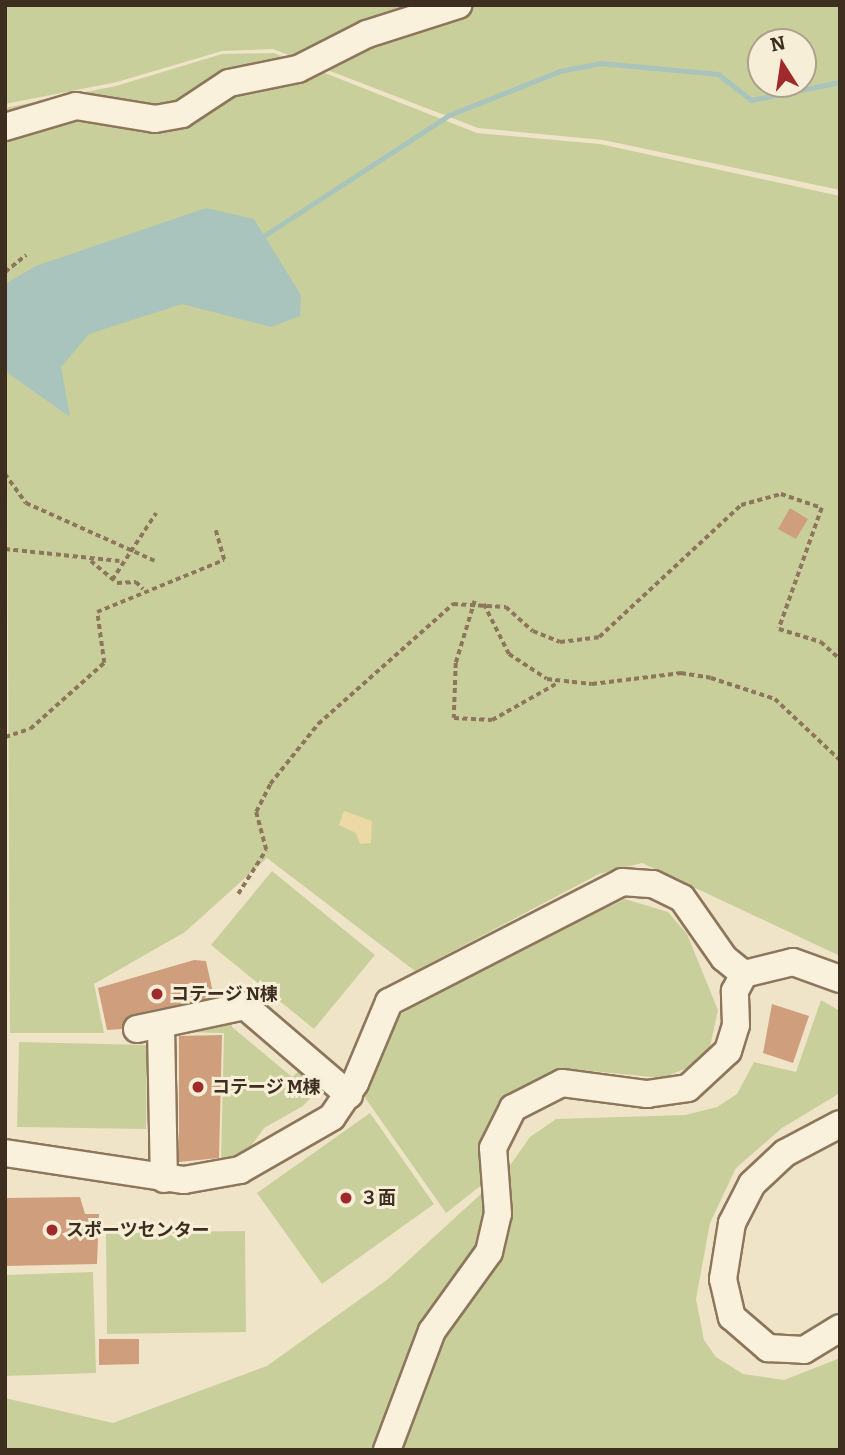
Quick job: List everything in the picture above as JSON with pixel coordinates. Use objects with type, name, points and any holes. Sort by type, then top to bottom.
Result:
[{"type":"street","points":[[5,127],[76,106],[155,119],[182,114],[229,83],[298,69],[367,33],[458,5]]},
{"type":"street","points":[[5,1153],[164,1179],[198,1180],[240,1170],[322,1127],[349,1095],[389,1002],[606,886],[653,884],[682,898],[715,948],[744,974]]},
{"type":"street","points":[[387,1450],[432,1331],[471,1284],[493,1240],[498,1214],[491,1159],[506,1117],[531,1094],[562,1083],[661,1094],[700,1081],[733,1038],[735,990],[744,974],[793,962],[840,979]]},
{"type":"street","points":[[164,1179],[149,1028],[245,1006],[349,1095]]},
{"type":"street","points":[[840,1124],[785,1153],[752,1184],[732,1223],[723,1272],[732,1317],[768,1348],[804,1350],[840,1328]]},
{"type":"path","points":[[5,272],[26,255]]},
{"type":"path","points":[[5,474],[26,503],[130,547],[155,561]]},
{"type":"path","points":[[238,894],[266,850],[259,804],[299,745],[444,609],[475,601],[506,607],[533,631],[560,642],[598,637],[735,509],[760,495],[781,494],[822,508],[779,629],[821,642],[840,659]]},
{"type":"path","points":[[112,580],[120,561],[156,513]]},
{"type":"path","points":[[5,737],[30,729],[104,663],[95,615],[143,589],[221,563],[215,528]]},
{"type":"path","points":[[5,549],[92,561],[120,561]]},
{"type":"path","points":[[92,561],[112,580],[143,589]]},
{"type":"path","points":[[475,601],[456,663],[454,718],[492,720],[563,683]]},
{"type":"path","points":[[484,604],[509,654],[538,675],[563,683],[617,684],[681,673],[711,678],[775,699],[840,760]]},
{"type":"green space","points":[[5,5],[840,5],[840,190],[603,140],[478,128],[273,49],[222,51],[117,82],[5,104]]},
{"type":"green space","points":[[274,53],[477,133],[600,144],[840,196],[840,956],[642,863],[599,874],[415,971],[267,858],[185,932],[94,984],[104,1033],[10,1033],[5,108],[116,86],[222,54]]},
{"type":"green space","points":[[272,871],[375,955],[314,1029],[211,945]]},
{"type":"green space","points":[[625,899],[668,912],[687,934],[718,1010],[710,1047],[690,1067],[662,1078],[571,1069],[512,1092],[483,1137],[483,1184],[446,1213],[361,1092],[386,1026],[430,993]]},
{"type":"green space","points":[[821,1000],[840,1011],[840,1093],[782,1128],[736,1168],[710,1223],[696,1299],[704,1340],[716,1357],[743,1374],[784,1380],[840,1358],[840,1450],[5,1450],[5,1398],[113,1423],[267,1366],[388,1279],[506,1171],[530,1137],[556,1119],[685,1115],[717,1107],[737,1094],[754,1062],[796,1072]]},
{"type":"green space","points":[[230,1014],[232,1027],[292,1077],[300,1070],[322,1086],[303,1106],[264,1128],[246,1153],[221,1161],[224,1033],[179,1032]]},
{"type":"green space","points":[[19,1042],[147,1045],[146,1129],[17,1127]]},
{"type":"green space","name":"３面","points":[[370,1113],[434,1204],[322,1284],[257,1193]]},
{"type":"green space","points":[[245,1231],[246,1332],[107,1334],[106,1233]]},
{"type":"green space","points":[[93,1272],[96,1373],[5,1376],[5,1275]]},
{"type":"sand","points":[[344,811],[372,821],[371,843],[360,844],[356,833],[339,825]]},
{"type":"water","points":[[206,208],[254,219],[301,295],[300,316],[271,327],[182,304],[89,334],[61,367],[70,417],[5,371],[5,284],[36,266]]},
{"type":"building","points":[[790,508],[808,519],[796,539],[778,529]]},
{"type":"building","name":"コテージ N棟","points":[[194,960],[206,961],[214,997],[134,1014],[122,1029],[107,1030],[98,988]]},
{"type":"building","points":[[772,1004],[809,1016],[793,1063],[763,1053]]},
{"type":"building","name":"コテージ M棟","points":[[222,1035],[219,1158],[179,1162],[179,1036]]},
{"type":"building","name":"スポーツセンター","points":[[80,1197],[85,1214],[99,1214],[97,1264],[5,1266],[5,1198]]},
{"type":"building","points":[[99,1339],[139,1339],[139,1364],[99,1365]]},
{"type":"waterway","points":[[265,235],[449,115],[560,71],[601,63],[718,74],[751,100],[840,82]]},
{"type":"place","name":"コテージ N棟","points":[[157,994]]},
{"type":"place","name":"コテージ M棟","points":[[198,1087]]},
{"type":"place","name":"３面","points":[[346,1198]]},
{"type":"place","name":"スポーツセンター","points":[[52,1230]]}]
